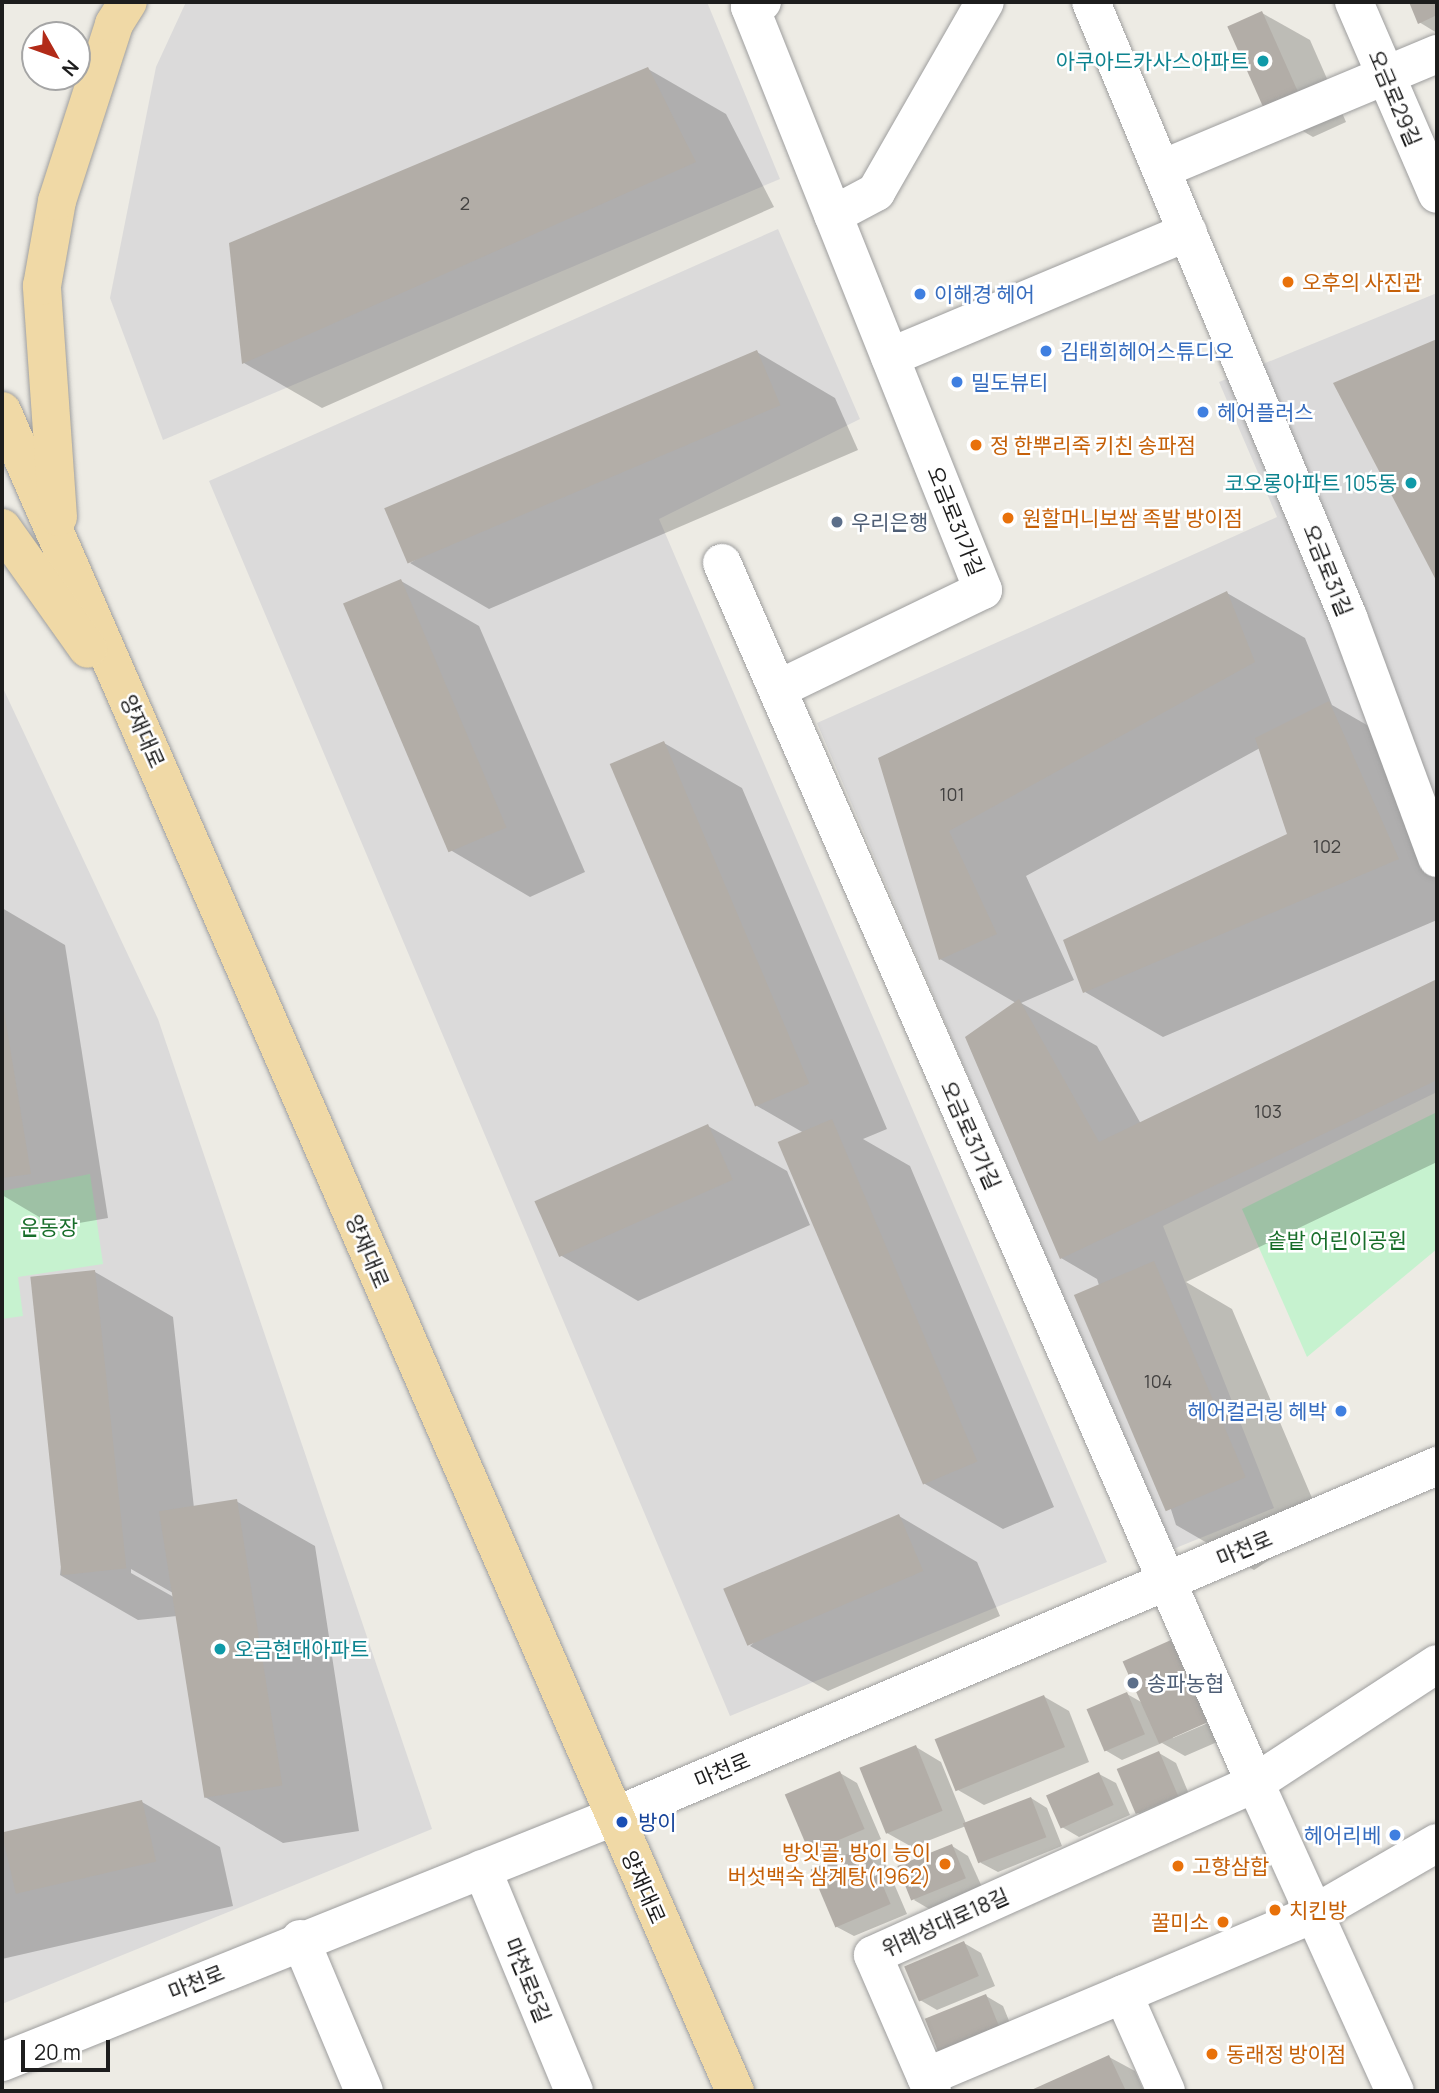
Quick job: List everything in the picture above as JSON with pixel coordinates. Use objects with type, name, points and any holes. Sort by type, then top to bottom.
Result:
[{"type":"main road","points":[[60,547],[42,286],[57,201],[114,23],[128,2]]},
{"type":"main road","name":"양재대로","points":[[2,411],[613,1817],[735,2091]]},
{"type":"main road","points":[[2,528],[137,718]]},
{"type":"street","name":"오금로31가길","points":[[762,2],[750,7],[983,590],[778,689]]},
{"type":"street","points":[[833,215],[876,192],[985,2]]},
{"type":"street","name":"오금로31길","points":[[1091,2],[1348,617],[1437,858]]},
{"type":"street","name":"오금로29길","points":[[1354,2],[1437,194]]},
{"type":"street","points":[[1162,169],[1437,54]]},
{"type":"street","points":[[890,357],[1188,232]]},
{"type":"street","name":"오금로31가길","points":[[722,563],[1166,1581]]},
{"type":"street","name":"마천로","points":[[9,2071],[300,1939],[613,1817],[1437,1466]]},
{"type":"street","points":[[1166,1581],[1395,2091]]},
{"type":"street","name":"위례성대로18길","points":[[1437,1664],[1255,1783],[873,1955],[929,2084],[1123,1994],[1314,1914],[1437,1843]]},
{"type":"street","name":"마천로5길","points":[[482,1869],[574,2091]]},
{"type":"street","points":[[300,1939],[364,2091]]},
{"type":"street","points":[[1123,1994],[1166,2091]]},
{"type":"shaded area","points":[[186,2],[707,2],[780,179],[163,440],[110,298],[156,67]]},
{"type":"shaded area","points":[[778,229],[860,419],[659,519],[1107,1562],[730,1716],[209,481]]},
{"type":"shaded area","points":[[1437,293],[1437,1092],[1163,1226],[1274,1508],[1171,1550],[817,723],[1277,517],[1219,382]]},
{"type":"shaded area","points":[[2,686],[158,1019],[432,1829],[2,2004]]},
{"type":"green space","name":"솥밭 어린이공원","points":[[1437,1112],[1437,1249],[1307,1357],[1242,1209]]},
{"type":"green space","name":"운동장","points":[[90,1174],[103,1264],[18,1277],[23,1316],[2,1319],[2,1191]]},
{"type":"building","points":[[1409,2],[1437,2],[1437,15],[1418,24]]},
{"type":"building","name":"아쿠아드카사스아파트","points":[[1262,11],[1299,95],[1265,111],[1227,26]]},
{"type":"building","points":[[648,67],[696,162],[242,364],[229,243]]},
{"type":"building","name":"코오롱아파트 105동","points":[[1437,339],[1437,582],[1333,383]]},
{"type":"building","points":[[757,350],[780,405],[408,563],[384,508]]},
{"type":"building","points":[[401,579],[506,828],[449,852],[343,604]]},
{"type":"building","points":[[1227,591],[1255,662],[949,831],[997,934],[939,960],[878,758]]},
{"type":"building","points":[[1329,701],[1399,859],[1083,993],[1063,940],[1287,834],[1255,738]]},
{"type":"building","points":[[664,741],[809,1083],[755,1106],[610,764]]},
{"type":"building","points":[[1437,979],[1437,1080],[1060,1259],[965,1037],[1019,999],[1099,1142]]},
{"type":"building","points":[[2,999],[31,1174],[2,1178]]},
{"type":"building","points":[[832,1119],[977,1461],[923,1484],[778,1142]]},
{"type":"building","points":[[708,1124],[733,1180],[559,1257],[534,1201]]},
{"type":"building","points":[[1154,1261],[1246,1477],[1166,1511],[1074,1295]]},
{"type":"building","points":[[95,1270],[126,1568],[62,1575],[30,1277]]},
{"type":"building","name":"오금현대아파트","points":[[237,1499],[282,1785],[204,1798],[159,1511]]},
{"type":"building","points":[[899,1514],[923,1571],[747,1646],[723,1589]]},
{"type":"building","points":[[1171,1640],[1208,1722],[1159,1744],[1123,1662]]},
{"type":"building","points":[[1127,1692],[1145,1734],[1104,1752],[1086,1709]]},
{"type":"building","points":[[1044,1695],[1065,1747],[956,1791],[935,1739]]},
{"type":"building","points":[[916,1745],[943,1811],[886,1834],[859,1768]]},
{"type":"building","points":[[1159,1751],[1178,1796],[1136,1814],[1117,1769]]},
{"type":"building","points":[[840,1771],[865,1829],[809,1852],[785,1794]]},
{"type":"building","points":[[1099,1772],[1114,1805],[1061,1828],[1046,1796]]},
{"type":"building","points":[[1031,1797],[1046,1837],[978,1863],[963,1823]]},
{"type":"building","points":[[142,1800],[156,1861],[16,1894],[2,1832]]},
{"type":"building","points":[[952,1844],[966,1878],[911,1900],[897,1866]]},
{"type":"building","points":[[866,1846],[891,1904],[835,1927],[811,1869]]},
{"type":"building","points":[[964,1941],[979,1976],[919,2001],[904,1966]]},
{"type":"building","points":[[986,1994],[1000,2028],[939,2053],[925,2019]]},
{"type":"building","points":[[1109,2055],[1126,2091],[1029,2091]]},
{"type":"place","name":"아쿠아드카사스아파트","points":[[1263,61]]},
{"type":"place","name":"오후의 사진관","points":[[1288,282]]},
{"type":"place","name":"이해경 헤어","points":[[920,294]]},
{"type":"place","name":"김태희헤어스튜디오","points":[[1046,351]]},
{"type":"place","name":"밀도뷰티","points":[[957,382]]},
{"type":"place","name":"헤어플러스","points":[[1203,412]]},
{"type":"place","name":"정 한뿌리죽 키친 송파점","points":[[976,445]]},
{"type":"place","name":"코오롱아파트 105동","points":[[1411,483]]},
{"type":"place","name":"원할머니보쌈 족발 방이점","points":[[1008,518]]},
{"type":"place","name":"우리은행","points":[[837,522]]},
{"type":"place","name":"헤어컬러링 헤박","points":[[1341,1411]]},
{"type":"place","name":"오금현대아파트","points":[[220,1649]]},
{"type":"place","name":"송파농협","points":[[1133,1683]]},
{"type":"place","name":"방이","points":[[622,1822]]},
{"type":"place","name":"헤어리베","points":[[1395,1835]]},
{"type":"place","name":"방잇골, 방이 능이 버섯백숙 삼계탕(1962)","points":[[945,1864]]},
{"type":"place","name":"고향삼합","points":[[1178,1866]]},
{"type":"place","name":"치킨방","points":[[1275,1910]]},
{"type":"place","name":"꿀미소","points":[[1223,1922]]},
{"type":"place","name":"동래정 방이점","points":[[1212,2054]]}]
